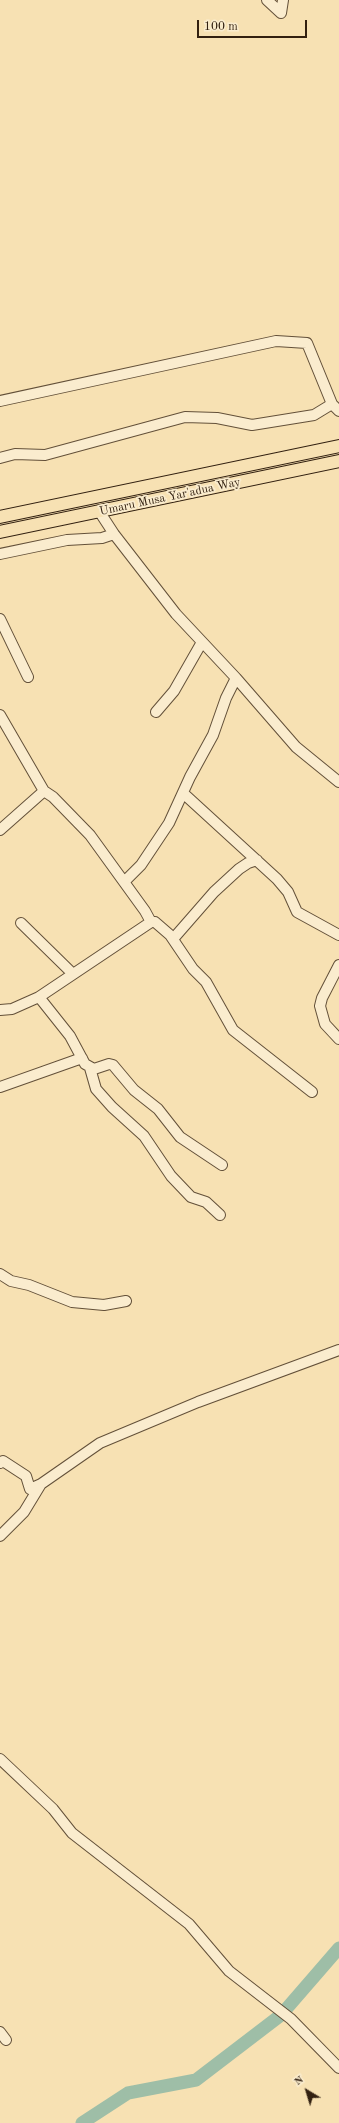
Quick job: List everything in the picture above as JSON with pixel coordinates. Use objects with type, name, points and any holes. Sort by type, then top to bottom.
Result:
[{"type":"main road","name":"Umaru Musa Yar'adua Way","points":[[0,517],[339,446]]},
{"type":"main road","name":"Umaru Musa Yar'adua Way","points":[[0,532],[339,461]]},
{"type":"street","points":[[267,0],[281,12],[282,0]]},
{"type":"street","points":[[0,401],[276,341],[307,343],[336,407],[314,414],[252,425],[216,418],[185,417],[45,455],[15,454],[0,458]]},
{"type":"street","points":[[100,511],[114,534],[176,614],[236,678],[296,747],[339,782]]},
{"type":"street","points":[[0,554],[67,540],[102,538],[114,534]]},
{"type":"street","points":[[0,619],[28,677]]},
{"type":"street","points":[[156,712],[174,692],[202,642]]},
{"type":"street","points":[[124,882],[154,847],[184,793],[213,735],[226,698],[236,678]]},
{"type":"street","points":[[0,715],[44,791],[53,797],[90,835],[151,922],[159,926],[173,939],[193,969],[206,982],[233,1030],[312,1092]]},
{"type":"street","points":[[0,830],[44,791]]},
{"type":"street","points":[[184,793],[257,860],[288,892],[297,912],[339,935]]},
{"type":"street","points":[[173,939],[218,888],[248,863],[257,860]]},
{"type":"street","points":[[0,1010],[12,1008],[39,997],[151,922]]},
{"type":"street","points":[[21,923],[73,974]]},
{"type":"street","points":[[339,965],[322,998],[320,1006],[325,1024],[339,1039]]},
{"type":"street","points":[[39,997],[70,1036],[82,1058],[90,1068],[96,1089],[112,1107],[144,1136],[171,1176],[191,1197],[206,1202],[220,1215]]},
{"type":"street","points":[[0,1087],[82,1058]]},
{"type":"street","points":[[90,1068],[94,1069],[109,1064],[113,1065],[134,1090],[158,1109],[180,1137],[222,1164]]},
{"type":"street","points":[[0,1274],[11,1281],[29,1284],[72,1302],[104,1304],[126,1301]]},
{"type":"street","points":[[0,1463],[3,1461],[26,1476],[30,1489],[41,1484],[100,1443],[198,1402],[339,1350]]},
{"type":"street","points":[[0,1536],[24,1512],[41,1484]]},
{"type":"street","points":[[0,1759],[53,1809],[72,1833],[189,1924],[229,1971],[290,2019],[338,2065]]},
{"type":"waterway","points":[[82,2123],[128,2093],[196,2080],[281,2015],[339,1948]]}]
